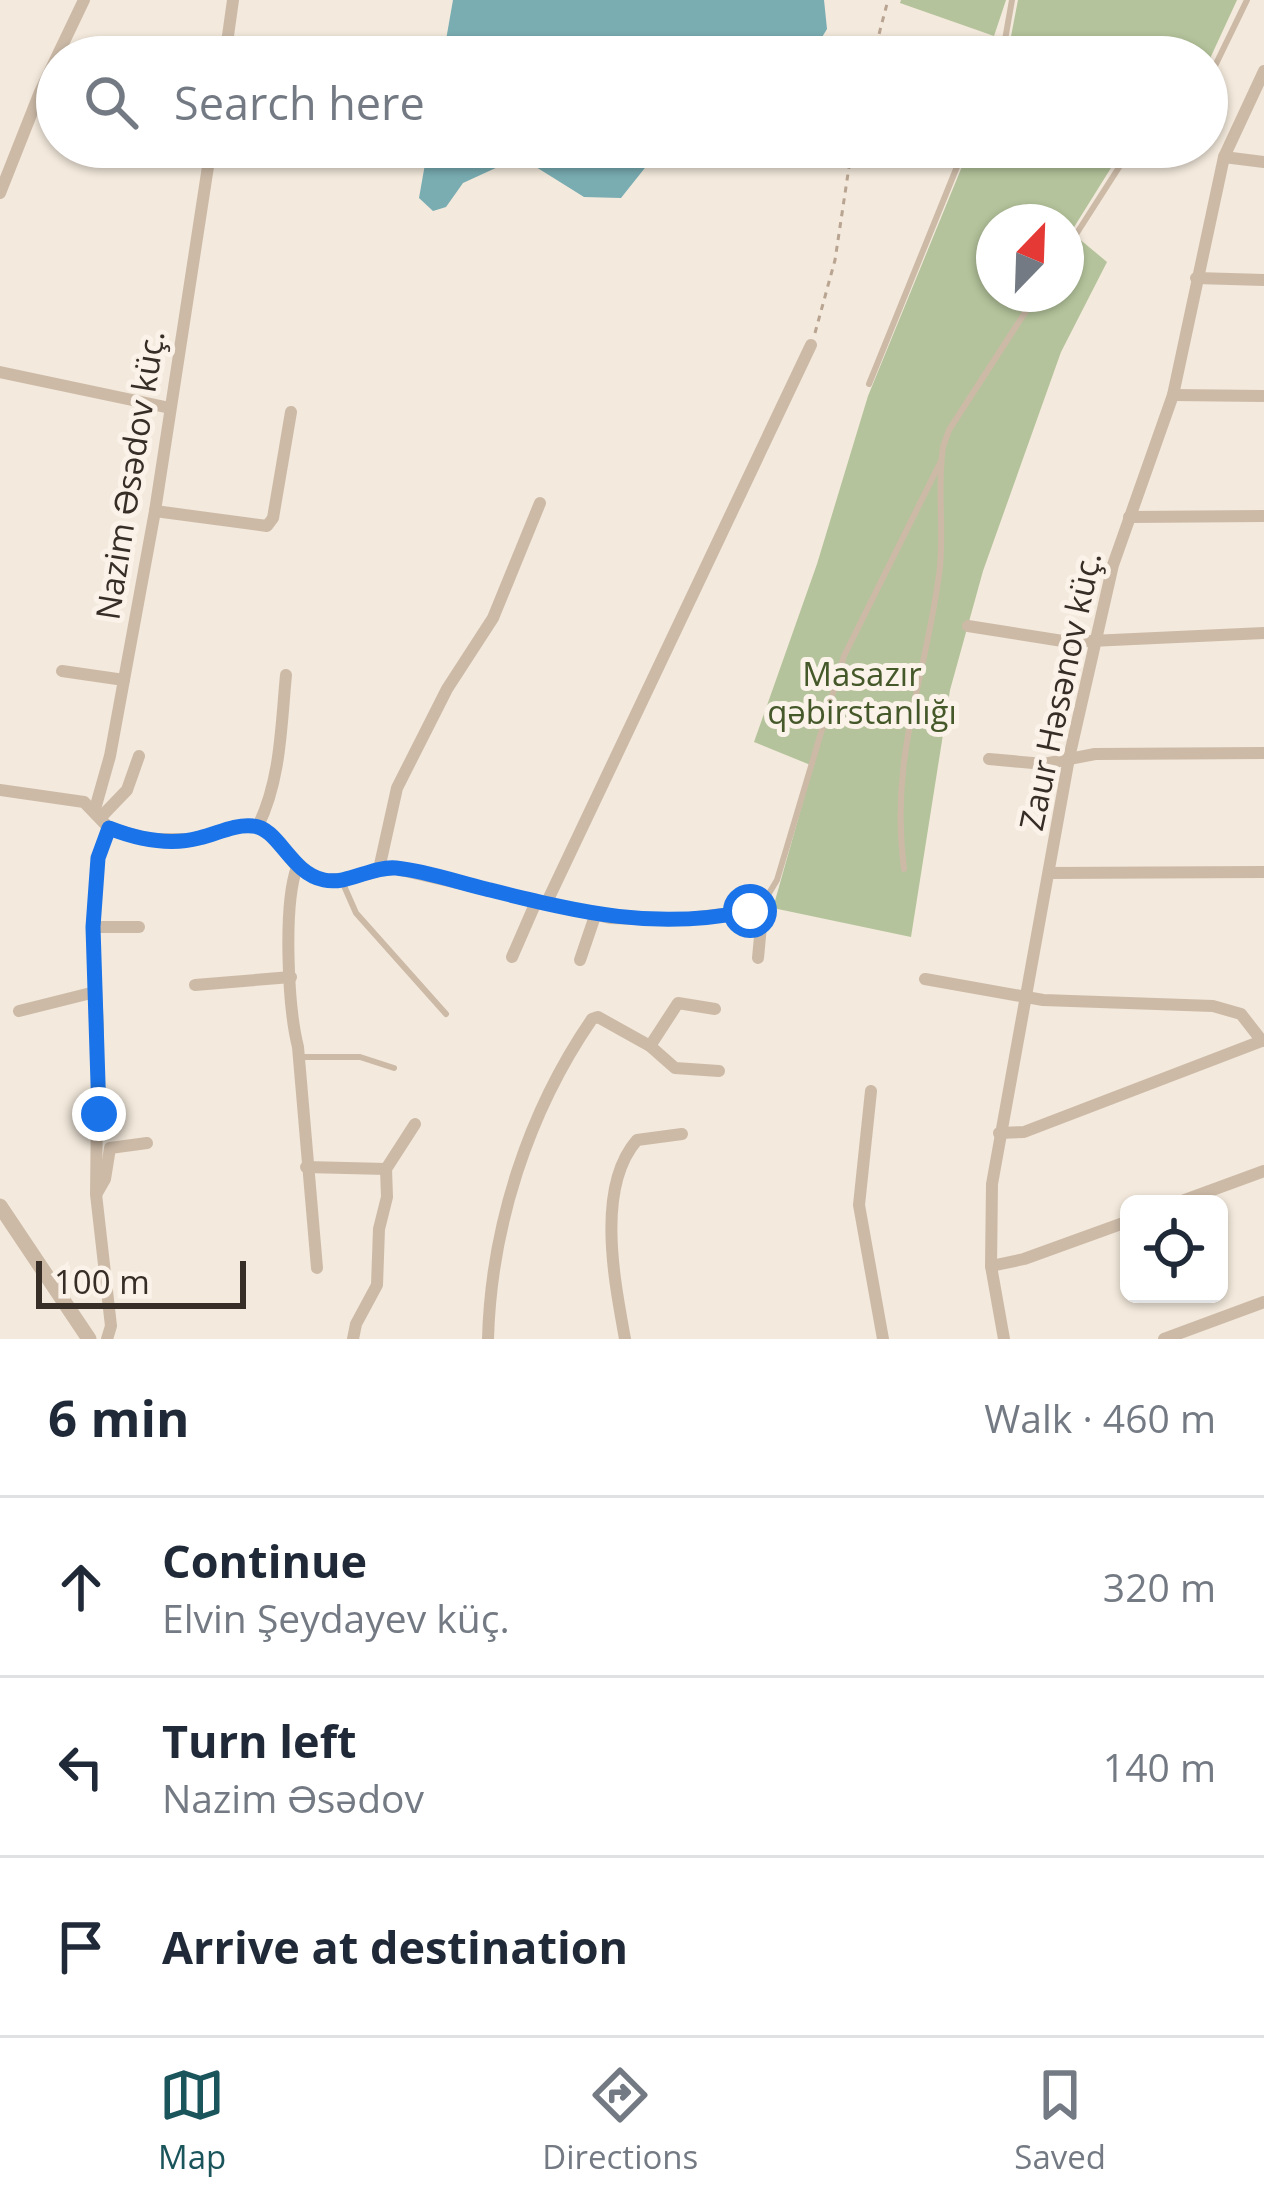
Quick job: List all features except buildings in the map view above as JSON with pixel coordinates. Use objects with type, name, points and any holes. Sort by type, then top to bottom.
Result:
[{"type":"street","points":[[67,36],[84,0]]},
{"type":"street","points":[[228,36],[233,0]]},
{"type":"street","name":"Zaur Həsənov küç.","points":[[1228,148],[1264,71]]},
{"type":"street","points":[[0,193],[36,102]]},
{"type":"street","points":[[1228,158],[1264,162]]},
{"type":"street","name":"Nazim Əsədov küç.","points":[[107,1339],[111,1327],[96,1194],[99,1093],[93,927],[101,818],[208,168]]},
{"type":"street","name":"Zaur Həsənov küç.","points":[[1004,1339],[991,1266],[992,1184],[1024,998],[1094,640],[1173,394],[1221,168]]},
{"type":"street","points":[[1196,278],[1264,280]]},
{"type":"street","points":[[512,957],[811,345]]},
{"type":"street","points":[[0,373],[170,408]]},
{"type":"street","points":[[1173,394],[1264,396]]},
{"type":"street","points":[[155,511],[267,526],[273,518],[291,412]]},
{"type":"street","points":[[379,868],[397,788],[447,689],[494,618],[540,503]]},
{"type":"street","points":[[1130,517],[1264,516]]},
{"type":"street","points":[[968,626],[1069,642],[1264,633]]},
{"type":"street","points":[[62,671],[124,680]]},
{"type":"street","points":[[258,826],[278,765],[286,675]]},
{"type":"street","points":[[989,758],[1044,764],[1095,754],[1264,753]]},
{"type":"street","points":[[101,818],[127,790],[140,756]]},
{"type":"street","points":[[0,790],[73,798],[128,836],[197,839],[232,827],[258,826],[268,831],[297,867],[322,880],[379,868],[406,870],[595,916],[671,920],[756,908],[758,958]]},
{"type":"street","points":[[297,867],[292,888],[291,1015],[299,1057],[316,1268]]},
{"type":"street","points":[[1049,873],[1264,872]]},
{"type":"street","points":[[580,960],[595,916]]},
{"type":"street","points":[[93,927],[140,927]]},
{"type":"street","points":[[195,985],[291,977]]},
{"type":"street","points":[[926,979],[1024,998],[1213,1006],[1241,1014],[1263,1041],[1024,1132],[999,1133]]},
{"type":"street","points":[[19,1011],[94,992]]},
{"type":"street","points":[[650,1046],[678,1004],[715,1009]]},
{"type":"street","points":[[488,1339],[493,1271],[516,1173],[533,1125],[592,1019],[606,1019],[650,1046],[675,1069],[719,1071]]},
{"type":"street","points":[[871,1090],[859,1205],[883,1339]]},
{"type":"street","points":[[353,1339],[377,1285],[386,1169],[416,1124]]},
{"type":"street","points":[[626,1339],[614,1279],[612,1205],[630,1148],[637,1140],[682,1134]]},
{"type":"street","points":[[96,1194],[105,1178],[110,1148],[147,1143]]},
{"type":"street","points":[[306,1167],[386,1169]]},
{"type":"street","points":[[1199,1195],[1264,1171]]},
{"type":"street","points":[[0,1206],[89,1339]]},
{"type":"street","points":[[991,1266],[1120,1224]]},
{"type":"street","points":[[1164,1339],[1264,1302]]},
{"type":"lane","points":[[1006,36],[1012,0]]},
{"type":"lane","points":[[1228,39],[1247,0]]},
{"type":"lane","points":[[868,384],[956,168]]},
{"type":"lane","points":[[1084,222],[1119,168]]},
{"type":"lane","points":[[756,908],[777,880],[844,656],[941,461],[950,430],[1025,312]]},
{"type":"lane","points":[[904,869],[898,820],[904,738],[939,572],[941,461]]},
{"type":"lane","points":[[341,879],[356,913],[446,1014]]},
{"type":"lane","points":[[299,1057],[360,1057],[394,1068]]},
{"type":"path","points":[[879,36],[888,0]]},
{"type":"path","points":[[811,345],[835,260],[850,168]]},
{"type":"green space","points":[[901,0],[1006,0],[994,36]]},
{"type":"green space","points":[[1018,0],[1237,0],[1220,36],[1011,36]]},
{"type":"green space","name":"Masazır qəbirstanlığı","points":[[961,168],[1111,168],[1084,211],[1084,204],[976,204],[976,312],[1081,312],[1061,352],[983,571],[950,690],[911,937],[773,908],[813,766],[754,742],[817,564],[868,396]]},
{"type":"green space","name":"Masazır qəbirstanlığı","points":[[1084,243],[1107,262],[1084,307]]},
{"type":"water","points":[[453,0],[824,0],[827,29],[823,36],[447,36]]},
{"type":"water","points":[[424,168],[496,168],[463,183],[446,207],[433,211],[419,198]]},
{"type":"water","points":[[538,168],[645,168],[621,198],[584,197]]},
{"type":"route","points":[[99,1114],[93,927],[98,858],[109,828],[128,836],[171,841],[258,826],[268,831],[297,867],[322,880],[392,868],[595,916],[671,920],[750,911]]}]
